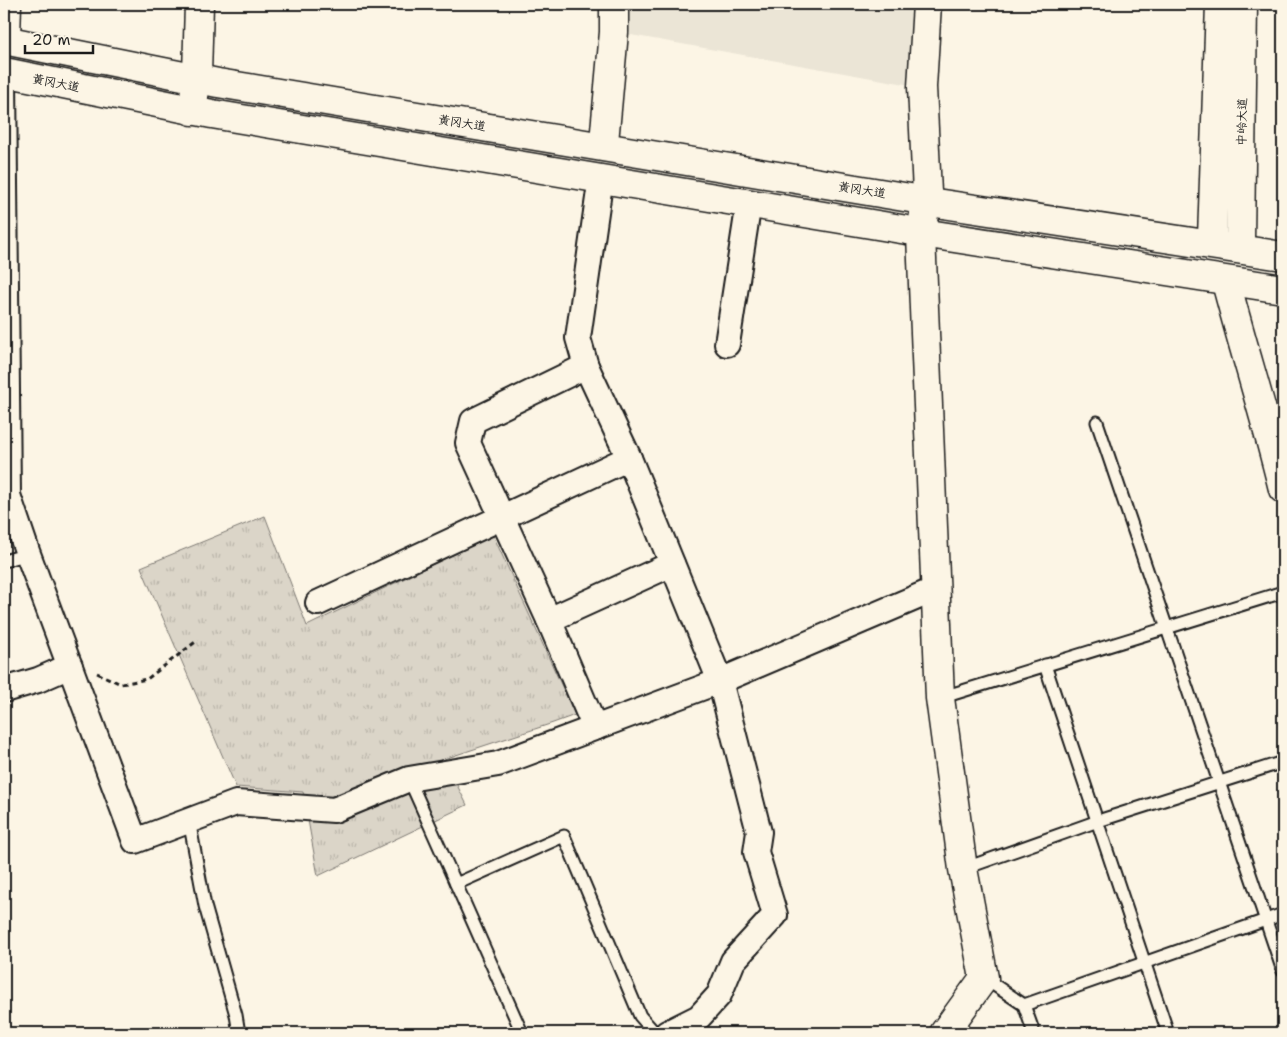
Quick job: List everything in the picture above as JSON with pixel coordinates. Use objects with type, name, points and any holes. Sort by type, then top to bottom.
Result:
[{"type":"main road","points":[[5,39],[8,4]]},
{"type":"main road","points":[[192,111],[197,74],[198,4]]},
{"type":"main road","points":[[604,142],[614,32],[614,4]]},
{"type":"main road","points":[[927,4],[922,87],[927,193],[921,233],[940,698],[962,870],[984,978],[944,1033]]},
{"type":"main road","name":"中岭大道","points":[[1212,238],[1220,4]]},
{"type":"main road","name":"中岭大道","points":[[1240,241],[1243,4]]},
{"type":"main road","name":"黄冈大道","points":[[5,39],[218,83],[930,202],[1283,256]]},
{"type":"main road","name":"黄冈大道","points":[[4,72],[212,114],[921,233],[1283,289]]},
{"type":"main road","points":[[1226,282],[1283,488]]},
{"type":"street","points":[[4,78],[6,495],[135,840],[236,803],[334,810],[409,779],[498,764],[720,681],[936,589]]},
{"type":"street","points":[[600,184],[578,338],[586,366],[628,458],[720,681],[759,832],[756,852],[775,915],[733,961],[719,995],[699,1017],[667,1033]]},
{"type":"street","points":[[727,344],[748,209]]},
{"type":"street","points":[[586,366],[473,421],[468,443],[595,728]]},
{"type":"street","points":[[318,603],[628,458]]},
{"type":"street","points":[[548,620],[672,564]]},
{"type":"street","points":[[4,690],[38,680],[70,666]]},
{"type":"lane","points":[[1097,422],[1283,971]]},
{"type":"lane","points":[[4,561],[28,554]]},
{"type":"lane","points":[[940,698],[1283,592]]},
{"type":"lane","points":[[1045,665],[1168,1033]]},
{"type":"lane","points":[[962,870],[1098,821],[1283,762]]},
{"type":"lane","points":[[409,779],[522,1033]]},
{"type":"lane","points":[[189,820],[205,906],[236,1015],[239,1033]]},
{"type":"lane","points":[[456,884],[564,836],[640,1016],[655,1033]]},
{"type":"lane","points":[[1024,1005],[1283,914]]},
{"type":"lane","points":[[984,978],[1024,1005],[1034,1033]]},
{"type":"path","points":[[70,666],[100,673],[122,684],[148,679],[198,640]]},
{"type":"shaded area","points":[[614,4],[927,4],[922,87],[614,32]]},
{"type":"green space","points":[[265,516],[307,626],[493,535],[575,715],[444,759],[467,805],[318,876],[303,792],[236,787],[141,567]]}]
